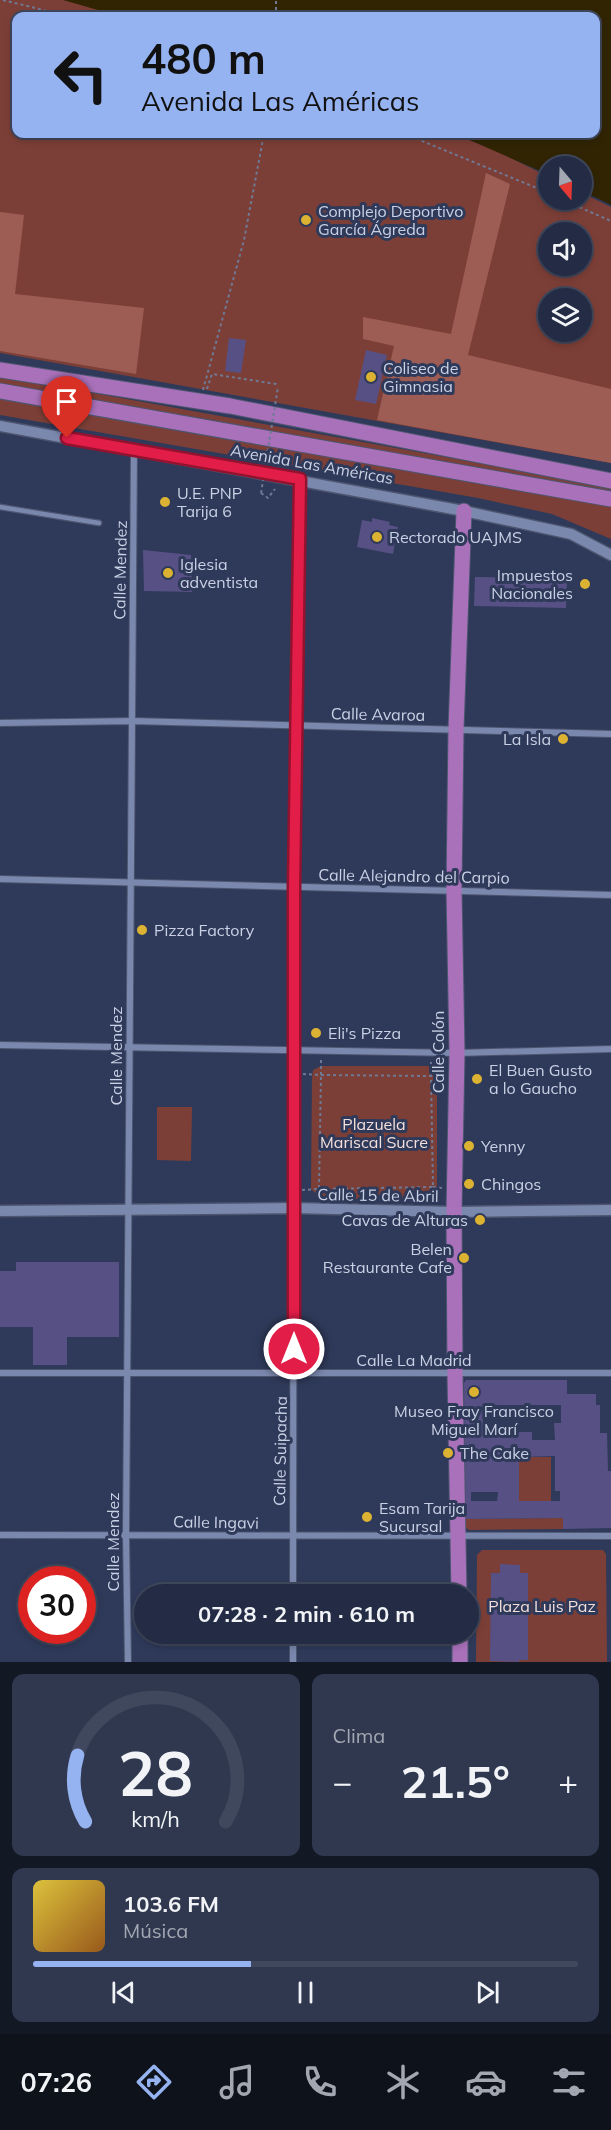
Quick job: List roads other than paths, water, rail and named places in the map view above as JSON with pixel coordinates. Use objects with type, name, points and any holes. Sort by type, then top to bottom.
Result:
[{"type":"main road","points":[[0,370],[230,406],[611,481]]},
{"type":"main road","name":"Avenida Las Américas","points":[[0,391],[611,499]]},
{"type":"main road","name":"Calle Colón","points":[[459,1584],[455,1374],[454,1188],[457,1053],[454,889],[456,729],[464,511]]},
{"type":"main road","points":[[460,1644],[460,1662]]},
{"type":"street","name":"Avenida Las Américas","points":[[0,426],[300,479],[464,511],[571,534],[611,555]]},
{"type":"street","name":"Calle Mendez","points":[[128,1662],[126,1535],[129,1373],[134,450]]},
{"type":"street","name":"Calle Suipacha","points":[[293,1584],[296,1074],[294,887],[300,479]]},
{"type":"street","name":"Calle Avaroa","points":[[0,723],[132,721],[611,734]]},
{"type":"street","name":"Calle Alejandro del Carpio","points":[[0,879],[454,889],[611,895]]},
{"type":"street","points":[[0,1045],[431,1053],[611,1049]]},
{"type":"street","name":"Calle 15 de Abril","points":[[0,1211],[294,1208],[454,1212],[611,1210]]},
{"type":"street","name":"Calle La Madrid","points":[[0,1373],[611,1373]]},
{"type":"street","name":"Calle Ingavi","points":[[0,1535],[611,1536]]},
{"type":"street","points":[[293,1644],[293,1662]]},
{"type":"lane","points":[[0,507],[99,523]]},
{"type":"place","name":"Complejo Deportivo García Ágreda","points":[[306,220]]},
{"type":"place","name":"Coliseo de Gimnasia","points":[[371,377]]},
{"type":"place","name":"U.E. PNP Tarija 6","points":[[165,502]]},
{"type":"place","name":"Rectorado UAJMS","points":[[377,537]]},
{"type":"place","name":"Iglesia adventista","points":[[168,573]]},
{"type":"place","name":"Impuestos Nacionales","points":[[585,584]]},
{"type":"place","name":"La Isla","points":[[563,739]]},
{"type":"place","name":"Pizza Factory","points":[[142,930]]},
{"type":"place","name":"Eli's Pizza","points":[[316,1033]]},
{"type":"place","name":"El Buen Gusto a lo Gaucho","points":[[477,1079]]},
{"type":"place","name":"Yenny","points":[[469,1146]]},
{"type":"place","name":"Chingos","points":[[469,1184]]},
{"type":"place","name":"Cavas de Alturas","points":[[480,1220]]},
{"type":"place","name":"Belen Restaurante Cafe","points":[[464,1258]]},
{"type":"place","name":"Museo Fray Francisco Miguel Marí","points":[[474,1392]]},
{"type":"place","name":"The Cake","points":[[448,1453]]},
{"type":"place","name":"Esam Tarija Sucursal","points":[[367,1517]]},
{"type":"park label","name":"Plazuela Mariscal Sucre","points":[[374,1133]]},
{"type":"park label","name":"Plaza Luis Paz","points":[[542,1606]]}]
